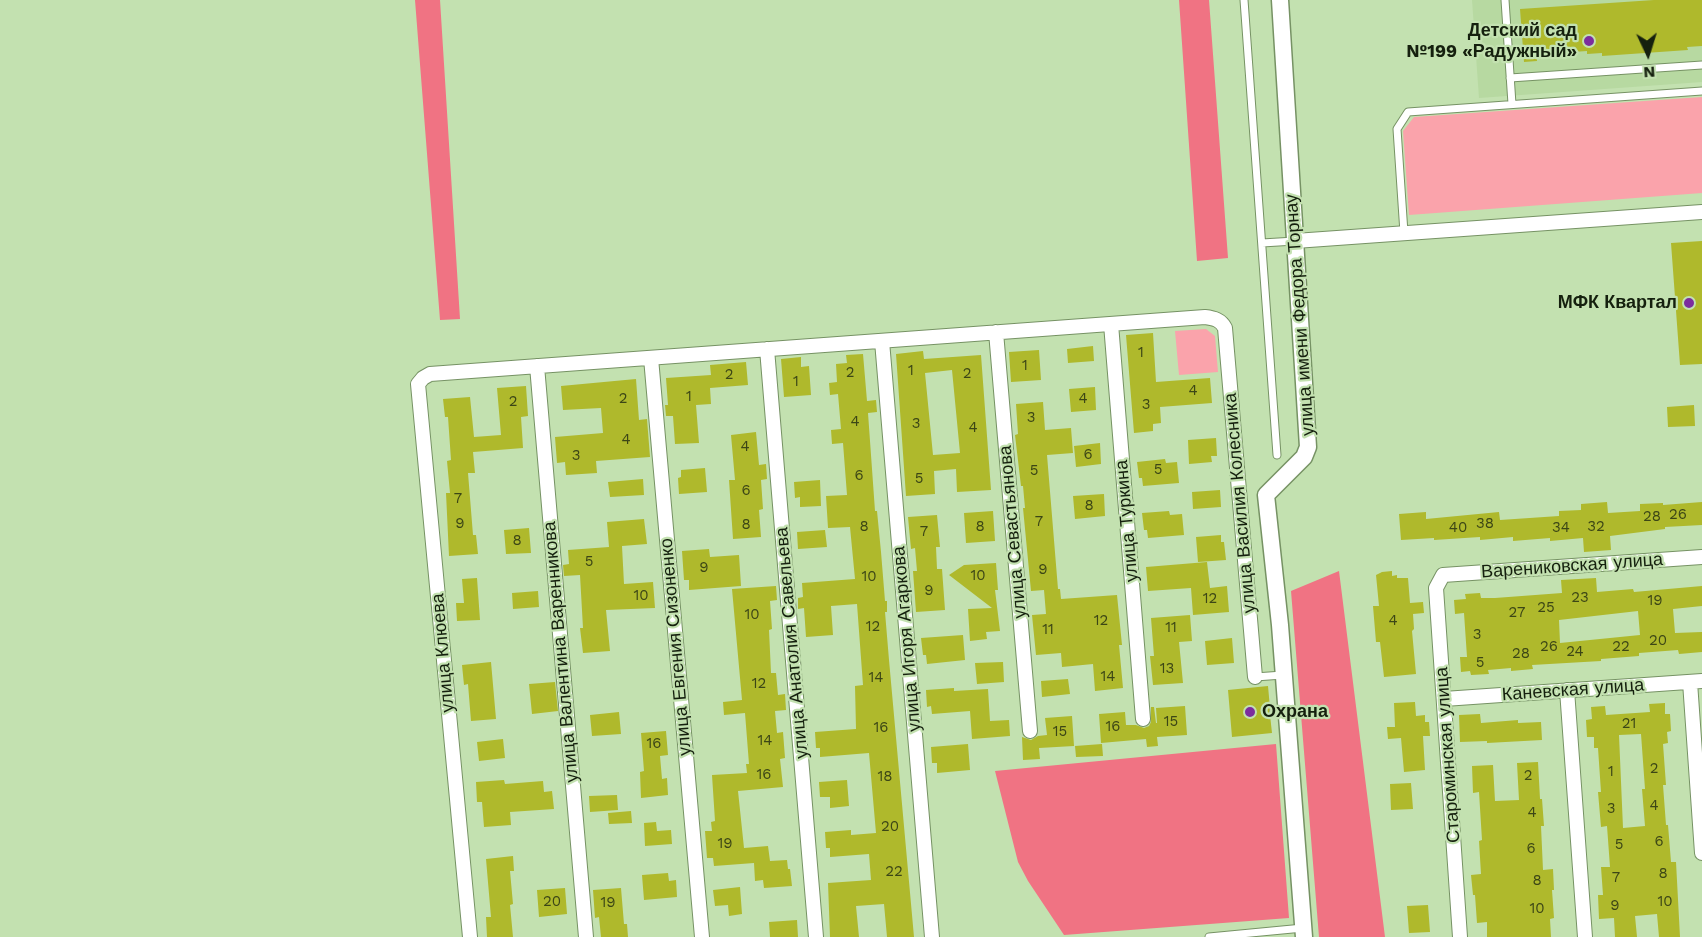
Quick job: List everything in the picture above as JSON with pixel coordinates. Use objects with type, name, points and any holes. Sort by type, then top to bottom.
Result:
[{"type":"street","name":"улица имени Федора Торнау","points":[[1280,0],[1308,447],[1304,457],[1266,495],[1284,675],[1280,710],[1303,932]]},
{"type":"street","points":[[1295,241],[1702,212]]},
{"type":"street","name":"улица Василия Колесника","points":[[1111,324],[1205,316],[1222,322],[1225,328],[1255,677]]},
{"type":"street","points":[[537,366],[1111,324]]},
{"type":"street","name":"улица Туркина","points":[[1111,324],[1143,719]]},
{"type":"street","name":"улица Севастьянова","points":[[996,332],[1030,731]]},
{"type":"street","name":"улица Игоря Агаркова","points":[[882,340],[932,937]]},
{"type":"street","name":"улица Анатолия Савельева","points":[[767,349],[816,937]]},
{"type":"street","name":"улица Евгения Сизоненко","points":[[651,358],[702,937]]},
{"type":"street","name":"улица Клюева","points":[[470,937],[418,384],[430,374],[537,366]]},
{"type":"street","name":"улица Валентина Варенникова","points":[[537,366],[586,937]]},
{"type":"street","name":"Варениковская улица","points":[[1443,575],[1702,557]]},
{"type":"street","name":"Староминская улица","points":[[1443,575],[1436,588],[1460,937]]},
{"type":"street","points":[[1696,682],[1702,853]]},
{"type":"street","name":"Каневская улица","points":[[1444,699],[1696,682]]},
{"type":"street","points":[[1567,690],[1585,937]]},
{"type":"lane","points":[[1244,0],[1278,455]]},
{"type":"lane","points":[[1505,0],[1512,104]]},
{"type":"lane","points":[[1510,78],[1702,65]]},
{"type":"lane","points":[[1404,233],[1397,129],[1408,112],[1702,91]]},
{"type":"lane","points":[[1262,243],[1295,241]]},
{"type":"lane","points":[[1255,677],[1284,675]]},
{"type":"lane","points":[[1209,937],[1303,932]]},
{"type":"shaded area","points":[[415,0],[440,0],[460,319],[440,320]]},
{"type":"shaded area","points":[[1179,0],[1209,0],[1228,258],[1197,261]]},
{"type":"shaded area","name":"Детский сад №199 «Радужный»","points":[[1472,0],[1702,0],[1702,82],[1479,98]]},
{"type":"shaded area","points":[[1702,97],[1702,193],[1409,215],[1403,131],[1414,117]]},
{"type":"shaded area","points":[[1206,329],[1215,336],[1218,372],[1179,375],[1175,331]]},
{"type":"shaded area","points":[[1339,571],[1385,937],[1319,937],[1291,591]]},
{"type":"shaded area","points":[[1276,744],[1289,918],[1064,935],[1018,862],[995,771]]},
{"type":"building","points":[[1654,0],[1702,0],[1702,46],[1687,47],[1688,50],[1602,56],[1602,53],[1587,54],[1587,51],[1545,54],[1545,57],[1537,58],[1537,61],[1524,62],[1520,9]]},
{"type":"building","name":"МФК Квартал","points":[[1702,241],[1702,364],[1680,365],[1671,243]]},
{"type":"building","points":[[1153,333],[1156,382],[1210,378],[1212,403],[1160,407],[1161,423],[1153,424],[1153,431],[1134,433],[1126,335]]},
{"type":"building","points":[[1093,346],[1094,361],[1068,363],[1067,349]]},
{"type":"building","points":[[1039,350],[1041,380],[1011,382],[1009,352]]},
{"type":"building","points":[[923,351],[924,359],[981,355],[991,490],[957,492],[956,469],[934,471],[935,494],[906,496],[896,354]],"holes":[[[952,370],[960,453],[933,455],[925,373]]]},
{"type":"building","points":[[863,354],[867,401],[876,400],[877,412],[868,413],[875,511],[877,511],[885,601],[887,601],[887,612],[885,612],[914,937],[887,937],[884,904],[856,906],[859,937],[830,937],[828,883],[871,880],[869,854],[830,857],[830,848],[826,848],[825,832],[851,830],[851,835],[876,833],[869,753],[820,757],[820,748],[816,748],[815,732],[856,729],[855,686],[863,685],[857,604],[831,606],[833,635],[806,637],[804,608],[798,609],[798,598],[803,597],[802,583],[855,579],[850,527],[828,528],[826,496],[847,495],[843,443],[832,444],[831,430],[841,429],[838,394],[830,395],[829,383],[837,382],[836,364],[847,363],[846,355]]},
{"type":"building","points":[[801,357],[801,367],[809,366],[811,395],[784,397],[781,359]]},
{"type":"building","points":[[746,362],[748,385],[710,388],[711,404],[696,405],[699,443],[675,444],[673,416],[666,416],[665,405],[668,405],[666,378],[711,375],[710,365]]},
{"type":"building","points":[[636,379],[639,420],[647,419],[650,457],[596,461],[597,473],[566,475],[565,462],[557,463],[555,437],[603,433],[601,408],[563,410],[561,386]]},
{"type":"building","points":[[526,386],[528,416],[521,417],[523,448],[473,452],[475,473],[468,473],[473,535],[476,535],[478,554],[449,556],[446,493],[450,493],[447,461],[451,460],[448,417],[445,417],[443,399],[470,397],[474,437],[501,435],[497,388]]},
{"type":"building","points":[[1095,387],[1096,410],[1071,412],[1069,389]]},
{"type":"building","points":[[1043,402],[1045,430],[1071,428],[1073,453],[1047,455],[1058,589],[1060,589],[1061,599],[1117,595],[1123,688],[1095,691],[1093,664],[1062,667],[1061,653],[1036,655],[1032,615],[1046,614],[1044,590],[1031,591],[1023,486],[1021,486],[1015,435],[1018,434],[1016,404]]},
{"type":"building","points":[[1694,405],[1695,426],[1668,427],[1667,407]]},
{"type":"building","points":[[756,432],[759,465],[766,464],[767,479],[761,480],[763,509],[759,510],[761,537],[733,539],[729,480],[735,480],[731,435]]},
{"type":"building","points":[[1216,438],[1217,456],[1211,456],[1212,462],[1189,464],[1188,440]]},
{"type":"building","points":[[1100,443],[1101,464],[1076,467],[1074,446]]},
{"type":"building","points":[[1165,459],[1166,463],[1177,462],[1179,483],[1143,486],[1142,478],[1139,478],[1137,462]]},
{"type":"building","points":[[705,468],[707,492],[679,494],[678,478],[681,477],[681,470]]},
{"type":"building","points":[[643,479],[644,495],[610,497],[608,482]]},
{"type":"building","points":[[820,480],[821,506],[800,507],[800,497],[795,498],[794,482]]},
{"type":"building","points":[[1220,490],[1221,507],[1193,509],[1192,492]]},
{"type":"building","points":[[1104,494],[1105,516],[1075,519],[1073,496]]},
{"type":"building","points":[[1607,502],[1608,513],[1640,511],[1640,504],[1702,502],[1702,525],[1665,527],[1665,529],[1610,536],[1611,550],[1584,552],[1583,538],[1550,541],[1550,538],[1513,541],[1513,537],[1480,540],[1480,537],[1401,540],[1399,514],[1426,512],[1426,519],[1499,512],[1500,520],[1559,516],[1559,511],[1581,510],[1581,504]]},
{"type":"building","points":[[993,511],[995,541],[966,543],[964,513]]},
{"type":"building","points":[[1169,511],[1170,515],[1182,514],[1184,535],[1148,538],[1147,530],[1144,530],[1142,513]]},
{"type":"building","points":[[937,515],[940,547],[936,547],[937,569],[942,569],[945,610],[916,612],[913,571],[917,571],[915,548],[911,549],[908,517]]},
{"type":"building","points":[[644,519],[647,544],[622,546],[624,584],[653,582],[655,608],[606,610],[610,651],[583,653],[580,628],[583,628],[580,575],[564,576],[563,565],[569,564],[568,550],[609,547],[607,522]]},
{"type":"building","points":[[529,528],[531,553],[506,554],[504,530]]},
{"type":"building","points":[[825,530],[827,547],[798,549],[797,532]]},
{"type":"building","points":[[1221,535],[1226,560],[1198,562],[1196,537]]},
{"type":"building","points":[[709,549],[710,557],[739,555],[741,586],[689,590],[689,580],[684,580],[682,551]]},
{"type":"building","points":[[1207,562],[1210,588],[1227,586],[1229,612],[1193,615],[1191,588],[1148,591],[1146,567]]},
{"type":"building","points":[[996,563],[998,590],[995,590],[1000,631],[986,632],[987,639],[970,641],[968,609],[992,608],[949,575],[964,565]]},
{"type":"building","points":[[1392,571],[1392,576],[1408,578],[1410,603],[1423,602],[1424,613],[1413,614],[1414,629],[1412,631],[1416,674],[1384,677],[1380,642],[1376,642],[1373,606],[1379,606],[1376,575]]},
{"type":"building","points":[[477,578],[480,620],[457,621],[456,603],[464,603],[462,579]]},
{"type":"building","points":[[1596,578],[1597,592],[1633,589],[1634,592],[1702,586],[1702,606],[1673,609],[1675,633],[1702,632],[1702,652],[1679,654],[1678,650],[1639,653],[1639,656],[1601,659],[1601,661],[1532,665],[1533,669],[1488,670],[1489,674],[1471,675],[1470,671],[1461,672],[1460,657],[1467,657],[1464,613],[1455,614],[1454,600],[1466,599],[1465,594],[1480,593],[1481,598],[1495,598],[1562,593],[1561,580]],"holes":[[[1638,611],[1640,635],[1560,643],[1559,620]]]},
{"type":"building","points":[[776,586],[777,600],[770,601],[772,629],[769,630],[771,673],[776,673],[778,695],[785,694],[786,710],[775,711],[777,733],[783,732],[785,758],[780,759],[783,787],[738,791],[744,848],[768,846],[770,861],[787,860],[788,869],[790,869],[792,886],[764,888],[763,880],[755,881],[754,863],[714,866],[713,858],[707,858],[705,831],[712,831],[711,822],[715,821],[712,775],[747,773],[746,764],[749,764],[745,713],[724,715],[723,702],[742,700],[732,589]]},
{"type":"building","points":[[538,591],[539,607],[513,609],[512,593]]},
{"type":"building","points":[[1190,615],[1192,641],[1179,642],[1183,683],[1153,685],[1150,656],[1154,656],[1151,618]]},
{"type":"building","points":[[963,635],[965,660],[927,664],[926,655],[923,655],[921,638]]},
{"type":"building","points":[[1232,638],[1234,663],[1207,665],[1205,641]]},
{"type":"building","points":[[491,662],[496,719],[471,721],[468,684],[464,685],[462,665]]},
{"type":"building","points":[[1003,662],[1004,682],[977,684],[975,663]]},
{"type":"building","points":[[1068,679],[1070,694],[1042,697],[1041,681]]},
{"type":"building","points":[[555,682],[558,711],[532,714],[529,684]]},
{"type":"building","name":"Охрана","points":[[1268,686],[1272,733],[1232,737],[1228,690]]},
{"type":"building","points":[[954,688],[954,691],[988,689],[990,721],[1009,720],[1010,736],[972,739],[970,711],[932,714],[931,706],[927,707],[926,690]]},
{"type":"building","points":[[1415,702],[1416,716],[1425,715],[1425,722],[1429,722],[1430,736],[1423,736],[1425,770],[1404,772],[1401,738],[1388,739],[1387,727],[1395,727],[1394,703]]},
{"type":"building","points":[[1665,703],[1665,714],[1670,714],[1671,731],[1667,732],[1668,743],[1663,744],[1666,785],[1663,785],[1671,862],[1676,862],[1680,937],[1659,937],[1657,914],[1635,916],[1637,937],[1615,937],[1614,918],[1599,919],[1598,895],[1603,895],[1601,867],[1610,867],[1607,826],[1601,827],[1598,748],[1594,748],[1594,737],[1587,737],[1586,720],[1592,719],[1591,707],[1605,706],[1606,715],[1650,712],[1649,704]],"holes":[[[1641,734],[1645,789],[1642,789],[1645,826],[1623,828],[1619,735]]]},
{"type":"building","points":[[1185,706],[1187,735],[1157,737],[1158,746],[1147,747],[1146,739],[1101,743],[1099,714],[1125,712],[1126,725],[1144,728],[1151,722],[1151,707],[1154,707],[1157,723],[1156,708]]},
{"type":"building","points":[[619,712],[621,734],[592,736],[590,715]]},
{"type":"building","points":[[1480,714],[1481,723],[1518,720],[1518,723],[1541,722],[1542,740],[1460,742],[1459,715]]},
{"type":"building","points":[[1072,716],[1074,746],[1039,748],[1040,759],[1023,760],[1022,737],[1031,740],[1047,735],[1045,718]]},
{"type":"building","points":[[666,731],[668,755],[660,756],[662,779],[667,778],[668,795],[641,798],[640,772],[644,771],[641,733]]},
{"type":"building","points":[[503,739],[505,758],[479,761],[477,742]]},
{"type":"building","points":[[968,744],[970,770],[937,773],[937,763],[932,763],[931,747]]},
{"type":"building","points":[[1102,744],[1103,756],[1076,757],[1075,746]]},
{"type":"building","points":[[1538,762],[1544,826],[1541,826],[1543,870],[1553,869],[1554,918],[1550,919],[1551,937],[1487,937],[1487,922],[1477,923],[1471,875],[1481,874],[1479,841],[1482,840],[1479,792],[1473,793],[1472,766],[1493,765],[1495,801],[1519,800],[1517,763]]},
{"type":"building","points":[[504,780],[505,784],[543,781],[544,792],[552,791],[554,809],[510,812],[511,825],[484,827],[482,802],[477,802],[476,782]]},
{"type":"building","points":[[847,780],[849,806],[830,808],[830,797],[820,797],[819,782]]},
{"type":"building","points":[[1411,783],[1413,809],[1391,810],[1390,784]]},
{"type":"building","points":[[617,795],[618,810],[590,812],[589,796]]},
{"type":"building","points":[[631,811],[632,823],[609,824],[608,813]]},
{"type":"building","points":[[656,822],[657,831],[671,830],[672,844],[645,846],[644,823]]},
{"type":"building","points":[[513,856],[514,871],[510,871],[513,904],[510,905],[513,937],[487,937],[486,917],[491,917],[486,859]]},
{"type":"building","points":[[668,873],[669,881],[676,880],[677,897],[644,900],[642,875]]},
{"type":"building","points":[[740,887],[742,914],[729,916],[728,905],[715,906],[713,890]]},
{"type":"building","points":[[565,888],[567,914],[539,917],[537,890]]},
{"type":"building","points":[[621,888],[624,924],[627,924],[628,937],[601,937],[599,917],[595,918],[593,890]]},
{"type":"building","points":[[1428,905],[1430,932],[1409,933],[1407,906]]},
{"type":"building","points":[[797,920],[798,937],[770,937],[769,922]]},
{"type":"place","name":"Детский сад №199 «Радужный»","points":[[1589,41]]},
{"type":"place","name":"МФК Квартал","points":[[1689,303]]},
{"type":"place","name":"Охрана","points":[[1250,712]]}]
